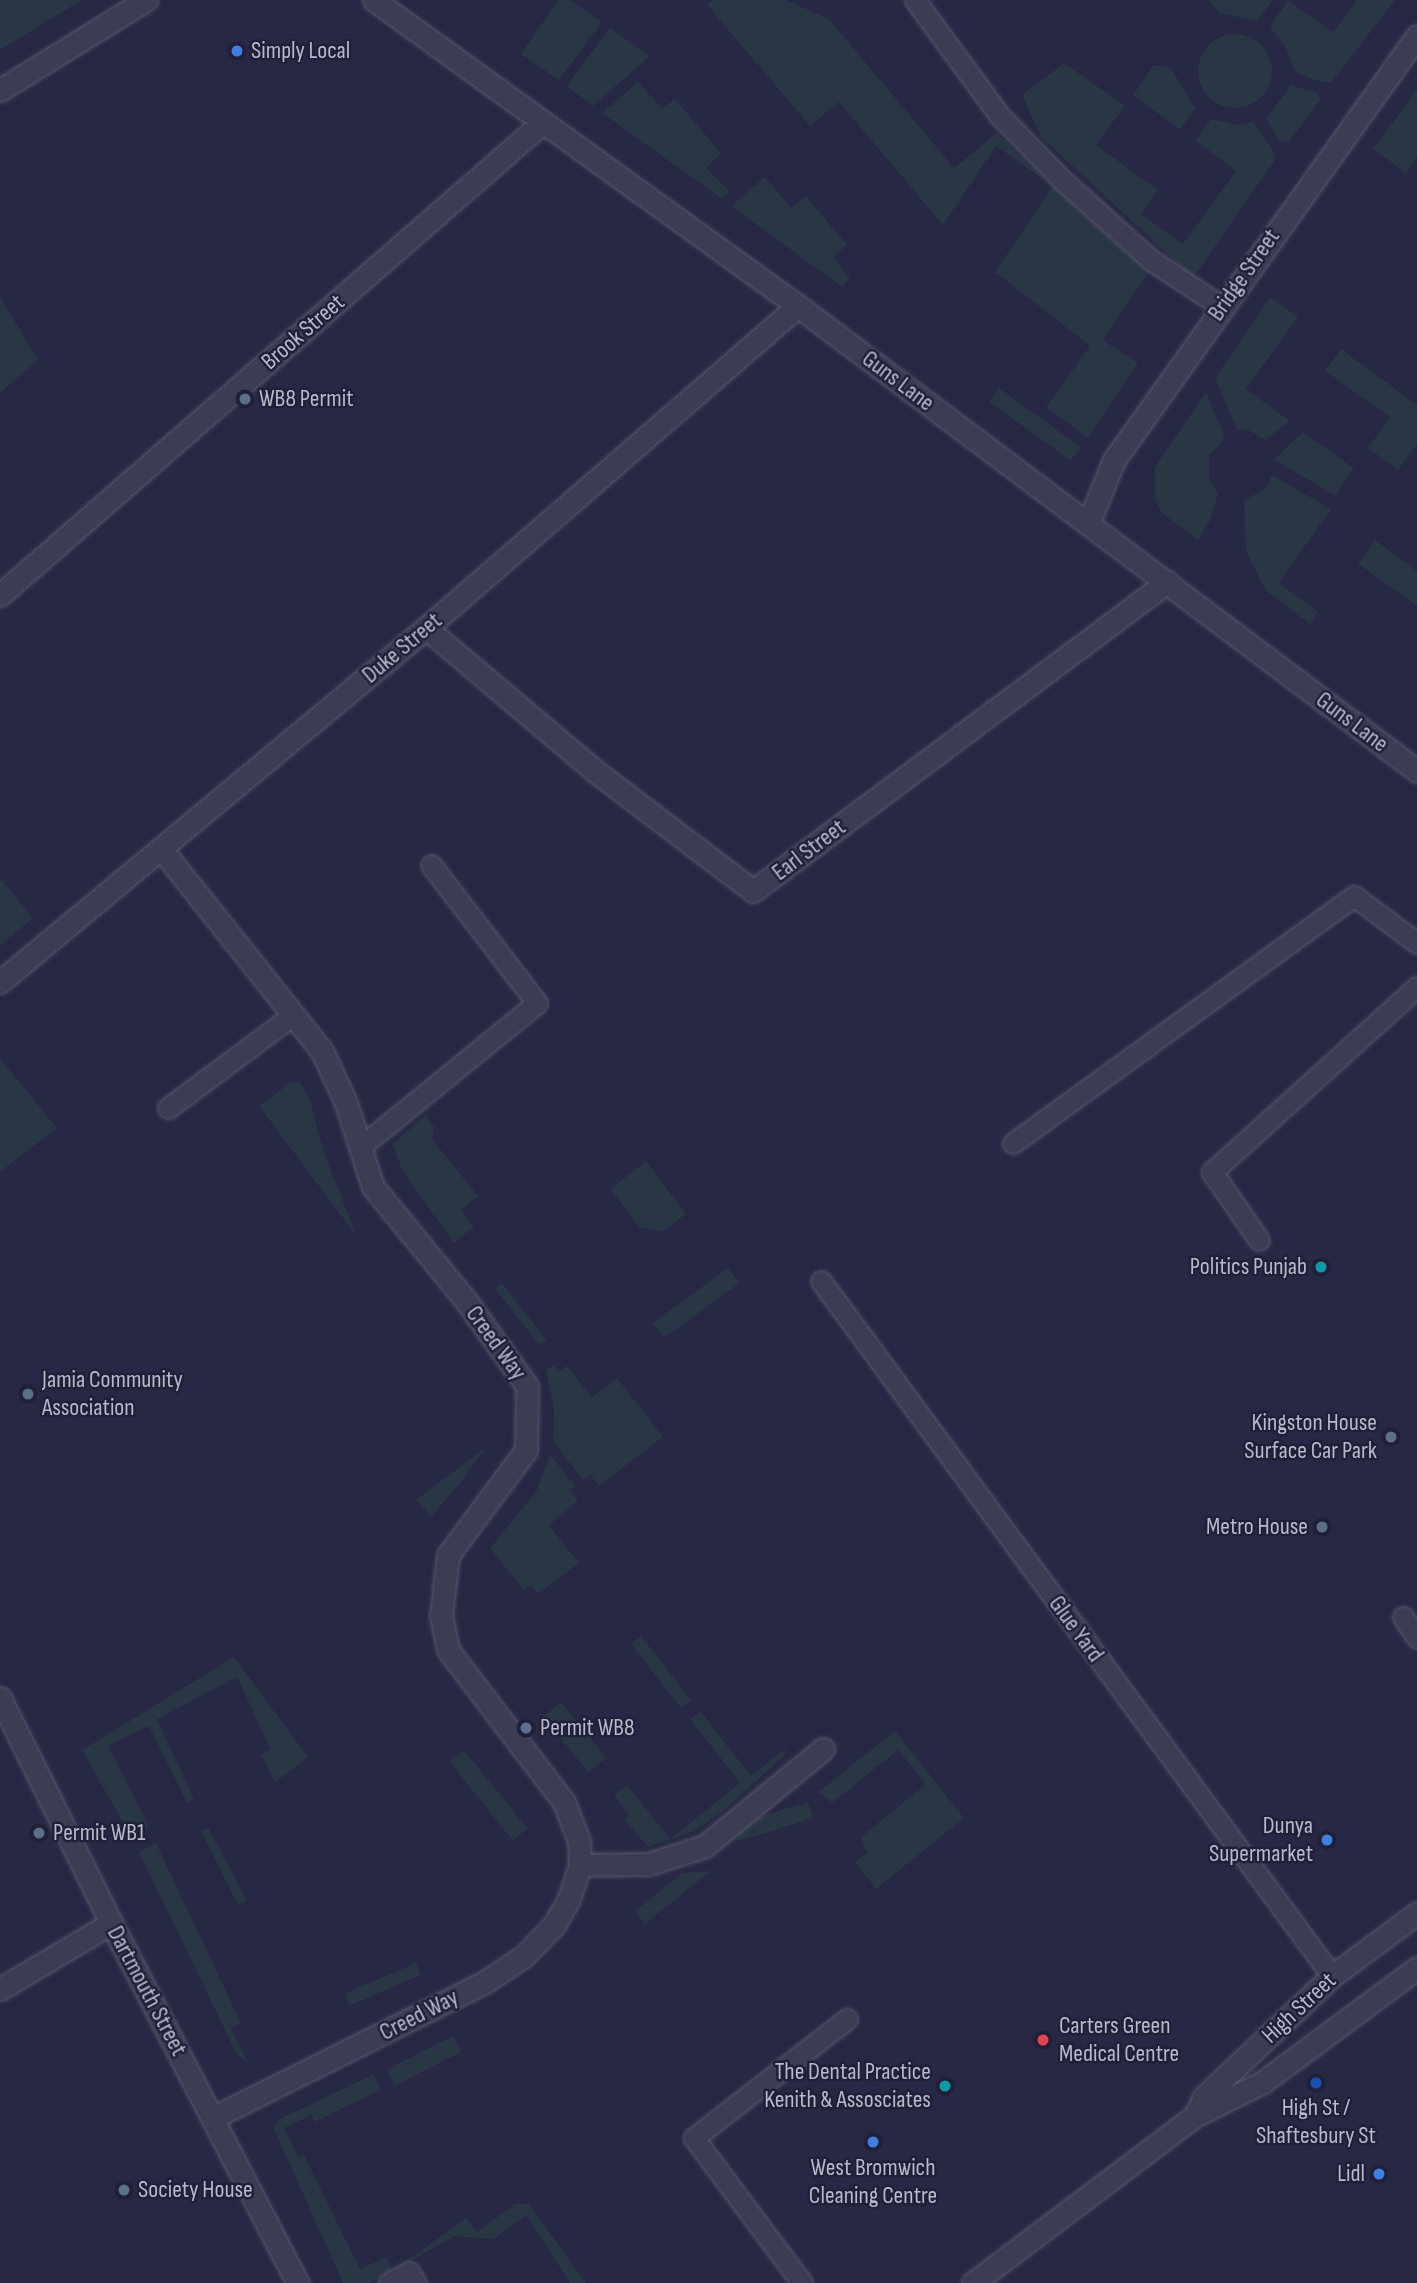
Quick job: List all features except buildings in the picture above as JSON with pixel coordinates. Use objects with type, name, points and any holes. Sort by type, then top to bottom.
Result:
[{"type":"street","points":[[0,90],[146,0]]},
{"type":"street","name":"Guns Lane","points":[[374,0],[798,306],[1417,771]]},
{"type":"street","name":"Bridge Street","points":[[1088,524],[1114,460],[1417,36]]},
{"type":"street","name":"Brook Street","points":[[0,595],[542,123]]},
{"type":"street","name":"Duke Street","points":[[0,982],[426,628],[798,306]]},
{"type":"street","name":"Earl Street","points":[[426,628],[595,771],[753,891],[1167,582]]},
{"type":"street","name":"Creed Way","points":[[162,850],[322,1051],[373,1187],[464,1298],[527,1386],[526,1450],[448,1555],[441,1616],[447,1650],[564,1802],[579,1841],[580,1865],[569,1899],[554,1925],[524,1956],[485,1982],[214,2117]]},
{"type":"street","name":"Dartmouth Street","points":[[0,1698],[111,1923],[298,2283]]},
{"type":"street","points":[[580,1865],[649,1864],[705,1846],[823,1749]]},
{"type":"street","name":"High Street","points":[[1195,2116],[1204,2097],[1332,1976],[1413,1919]]},
{"type":"street","points":[[0,1989],[111,1923]]},
{"type":"street","name":"High Street","points":[[973,2283],[1195,2116],[1263,2082],[1417,1968]]},
{"type":"lane","points":[[924,3],[1000,116],[1061,178],[1151,260],[1222,307]]},
{"type":"lane","points":[[360,1147],[537,1003],[431,865]]},
{"type":"lane","points":[[1013,1143],[1354,896],[1417,943]]},
{"type":"lane","points":[[1259,1241],[1212,1172],[1417,987]]},
{"type":"lane","points":[[168,1108],[293,1015]]},
{"type":"lane","name":"Glue Yard","points":[[821,1281],[1332,1976]]},
{"type":"lane","points":[[1403,1617],[1417,1638]]},
{"type":"lane","points":[[802,2283],[694,2138],[847,2019]]},
{"type":"lane","points":[[389,2283],[409,2272],[416,2283]]},
{"type":"shaded area","points":[[0,0],[82,0],[0,50]]},
{"type":"shaded area","points":[[558,0],[570,0],[602,22],[559,80],[521,54]]},
{"type":"shaded area","points":[[713,0],[786,0],[829,19],[954,168],[997,133],[1047,182],[996,146],[943,225],[839,102],[810,126],[707,5]]},
{"type":"shaded area","points":[[1208,0],[1273,0],[1257,21],[1219,13]]},
{"type":"shaded area","points":[[1288,0],[1333,32],[1357,0],[1395,0],[1332,82],[1321,82],[1295,72],[1286,48],[1270,27]]},
{"type":"shaded area","points":[[610,28],[650,56],[593,106],[566,86]]},
{"type":"shaded area","points":[[1228,34],[1242,34],[1256,40],[1266,50],[1272,71],[1270,85],[1256,102],[1242,108],[1228,108],[1214,102],[1204,92],[1198,78],[1198,64],[1204,50],[1214,40]]},
{"type":"shaded area","points":[[1064,63],[1125,106],[1096,145],[1158,190],[1141,214],[1183,244],[1236,171],[1195,140],[1211,119],[1237,125],[1253,122],[1272,148],[1275,160],[1193,278],[1041,137],[1022,95]]},
{"type":"shaded area","points":[[1154,65],[1171,68],[1195,108],[1180,130],[1133,95]]},
{"type":"shaded area","points":[[638,82],[662,108],[675,99],[721,153],[706,168],[730,192],[722,199],[602,113]]},
{"type":"shaded area","points":[[1291,85],[1316,92],[1321,99],[1288,143],[1279,141],[1266,119]]},
{"type":"shaded area","points":[[1417,90],[1417,157],[1406,173],[1373,149]]},
{"type":"shaded area","points":[[765,177],[791,208],[806,196],[847,245],[833,257],[850,278],[842,287],[731,206]]},
{"type":"shaded area","points":[[1053,186],[1122,249],[1151,269],[1103,340],[1138,363],[1088,438],[1046,407],[1090,346],[995,272]]},
{"type":"shaded area","points":[[0,297],[38,360],[0,393]]},
{"type":"shaded area","points":[[1270,297],[1298,317],[1246,389],[1290,421],[1265,440],[1246,429],[1237,430],[1215,378]]},
{"type":"shaded area","points":[[1341,349],[1417,405],[1417,444],[1398,470],[1368,448],[1390,417],[1325,371]]},
{"type":"shaded area","points":[[999,388],[1081,447],[1071,461],[989,402]]},
{"type":"shaded area","points":[[1206,392],[1225,438],[1209,456],[1209,479],[1218,494],[1210,521],[1198,540],[1162,513],[1155,499],[1155,467]]},
{"type":"shaded area","points":[[1303,432],[1354,468],[1335,496],[1274,459]]},
{"type":"shaded area","points":[[1272,475],[1331,509],[1279,583],[1318,612],[1310,624],[1265,590],[1246,551],[1244,500],[1265,489]]},
{"type":"shaded area","points":[[1375,540],[1417,571],[1417,606],[1358,564]]},
{"type":"shaded area","points":[[0,878],[33,918],[0,946]]},
{"type":"shaded area","points":[[0,1058],[57,1128],[0,1172]]},
{"type":"shaded area","points":[[291,1082],[300,1082],[310,1100],[324,1153],[357,1237],[259,1106]]},
{"type":"shaded area","points":[[426,1115],[434,1126],[432,1139],[478,1196],[461,1210],[474,1227],[454,1243],[403,1172],[392,1144]]},
{"type":"shaded area","points":[[646,1161],[686,1214],[662,1232],[640,1228],[610,1189]]},
{"type":"shaded area","points":[[728,1268],[739,1283],[664,1338],[653,1323]]},
{"type":"shaded area","points":[[502,1283],[546,1340],[539,1345],[495,1289]]},
{"type":"shaded area","points":[[554,1365],[559,1371],[567,1366],[592,1397],[617,1378],[663,1437],[599,1486],[590,1475],[583,1480],[553,1441],[554,1410],[546,1370]]},
{"type":"shaded area","points":[[486,1447],[466,1476],[431,1517],[416,1500]]},
{"type":"shaded area","points":[[550,1454],[575,1486],[570,1490],[578,1501],[549,1525],[579,1563],[538,1594],[531,1585],[524,1591],[490,1548],[536,1492]]},
{"type":"shaded area","points":[[641,1636],[691,1700],[681,1708],[631,1644]]},
{"type":"shaded area","points":[[234,1657],[308,1757],[275,1783],[261,1754],[271,1750],[237,1677],[157,1719],[194,1799],[187,1803],[149,1726],[108,1746],[149,1827],[130,1835],[82,1750]]},
{"type":"shaded area","points":[[561,1702],[606,1758],[588,1772],[543,1716]]},
{"type":"shaded area","points":[[700,1711],[751,1776],[786,1748],[783,1757],[717,1816],[694,1831],[648,1847],[625,1820],[629,1815],[614,1795],[627,1785],[670,1839],[740,1783],[690,1719]]},
{"type":"shaded area","points":[[895,1731],[964,1818],[876,1889],[855,1862],[867,1853],[861,1837],[926,1784],[898,1750],[832,1803],[818,1792]]},
{"type":"shaded area","points":[[464,1750],[528,1828],[513,1840],[449,1762]]},
{"type":"shaded area","points":[[808,1802],[813,1818],[738,1841],[733,1825]]},
{"type":"shaded area","points":[[208,1827],[247,1901],[238,1905],[201,1831]]},
{"type":"shaded area","points":[[156,1843],[241,2023],[231,2028],[247,2061],[237,2055],[139,1852]]},
{"type":"shaded area","points":[[711,1871],[645,1924],[635,1911],[682,1873]]},
{"type":"shaded area","points":[[416,1963],[421,1975],[349,2005],[344,1993]]},
{"type":"shaded area","points":[[453,2036],[461,2052],[395,2086],[387,2070]]},
{"type":"shaded area","points":[[374,2074],[380,2090],[315,2122],[311,2115],[284,2128],[299,2157],[304,2155],[360,2269],[386,2257],[393,2271],[369,2283],[343,2283],[273,2127],[278,2120]]},
{"type":"shaded area","points":[[515,2204],[529,2204],[586,2283],[570,2283],[526,2215],[494,2239],[455,2236],[396,2269],[466,2218],[477,2232]]},
{"type":"place","name":"Simply Local","points":[[237,51]]},
{"type":"place","name":"WB8 Permit","points":[[245,399]]},
{"type":"place","name":"Politics Punjab","points":[[1321,1267]]},
{"type":"place","name":"Jamia Community Association","points":[[28,1394]]},
{"type":"place","name":"Kingston House Surface Car Park","points":[[1391,1437]]},
{"type":"place","name":"Metro House","points":[[1322,1527]]},
{"type":"place","name":"Permit WB8","points":[[526,1728]]},
{"type":"place","name":"Permit WB1","points":[[39,1833]]},
{"type":"place","name":"Dunya Supermarket","points":[[1327,1840]]},
{"type":"place","name":"Carters Green Medical Centre","points":[[1043,2040]]},
{"type":"place","name":"High St / Shaftesbury St","points":[[1316,2083]]},
{"type":"place","name":"The Dental Practice Kenith & Assosciates","points":[[945,2086]]},
{"type":"place","name":"West Bromwich Cleaning Centre","points":[[873,2142]]},
{"type":"place","name":"Lidl","points":[[1379,2174]]},
{"type":"place","name":"Society House","points":[[124,2190]]}]
